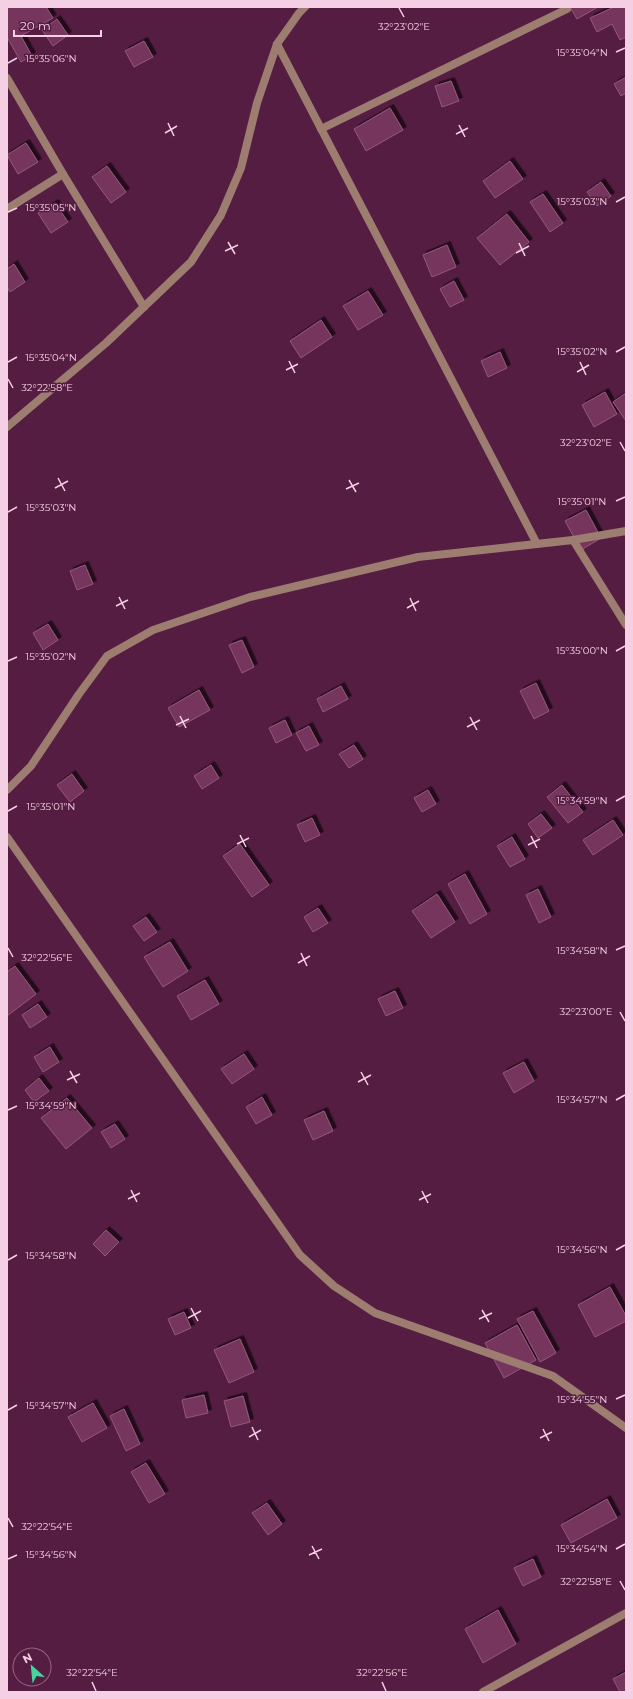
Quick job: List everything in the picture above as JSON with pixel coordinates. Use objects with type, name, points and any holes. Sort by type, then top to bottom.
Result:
[{"type":"street","points":[[7,427],[106,343],[191,262],[221,215],[241,168],[257,103],[277,44],[305,7]]},
{"type":"street","points":[[321,129],[567,9]]},
{"type":"street","points":[[277,44],[537,544]]},
{"type":"street","points":[[7,78],[63,174],[144,307]]},
{"type":"street","points":[[7,209],[63,174]]},
{"type":"street","points":[[7,790],[31,766],[79,694],[107,656],[153,630],[250,597],[418,557],[573,540],[626,531]]},
{"type":"street","points":[[573,540],[626,625]]},
{"type":"street","points":[[7,837],[300,1255],[334,1286],[375,1313],[553,1376],[626,1428]]},
{"type":"street","points":[[483,1692],[626,1613]]},
{"type":"building","points":[[7,7],[46,7],[53,18],[21,36],[32,56],[21,62],[7,37]]},
{"type":"building","points":[[570,7],[598,7],[577,19]]},
{"type":"building","points":[[614,7],[626,7],[626,37],[620,40],[612,24],[597,32],[590,18]]},
{"type":"building","points":[[57,19],[68,35],[53,46],[42,30]]},
{"type":"building","points":[[144,41],[153,57],[134,67],[125,51]]},
{"type":"building","points":[[626,77],[626,93],[621,96],[614,84]]},
{"type":"building","points":[[451,81],[459,101],[442,107],[435,86]]},
{"type":"building","points":[[390,108],[403,130],[366,151],[354,129]]},
{"type":"building","points":[[26,143],[38,162],[18,174],[7,155]]},
{"type":"building","points":[[510,161],[523,179],[495,198],[483,181]]},
{"type":"building","points":[[107,166],[126,192],[111,203],[92,177]]},
{"type":"building","points":[[601,182],[611,196],[597,206],[587,192]]},
{"type":"building","points":[[543,194],[563,223],[550,232],[530,202]]},
{"type":"building","points":[[55,203],[68,222],[51,233],[38,213]]},
{"type":"building","points":[[507,214],[529,242],[500,265],[477,238]]},
{"type":"building","points":[[447,245],[456,267],[432,277],[423,255]]},
{"type":"building","points":[[14,264],[25,282],[10,292],[7,287],[7,269]]},
{"type":"building","points":[[454,281],[464,300],[450,307],[440,289]]},
{"type":"building","points":[[368,291],[383,315],[358,330],[343,306]]},
{"type":"building","points":[[321,320],[332,337],[301,358],[290,341]]},
{"type":"building","points":[[500,352],[507,368],[488,377],[481,361]]},
{"type":"building","points":[[605,392],[617,414],[594,427],[582,405]]},
{"type":"building","points":[[626,393],[626,421],[613,402]]},
{"type":"building","points":[[586,510],[601,538],[581,550],[565,521]]},
{"type":"building","points":[[85,565],[93,584],[77,590],[70,571]]},
{"type":"building","points":[[48,624],[58,640],[43,650],[33,633]]},
{"type":"building","points":[[242,640],[254,667],[242,673],[229,645]]},
{"type":"building","points":[[536,683],[549,711],[534,719],[520,691]]},
{"type":"building","points":[[341,686],[348,699],[323,712],[317,699]]},
{"type":"building","points":[[199,690],[210,710],[179,727],[168,708]]},
{"type":"building","points":[[285,720],[292,735],[276,743],[269,728]]},
{"type":"building","points":[[309,726],[319,745],[306,751],[296,733]]},
{"type":"building","points":[[354,745],[363,759],[349,768],[339,754]]},
{"type":"building","points":[[211,765],[219,778],[202,789],[194,776]]},
{"type":"building","points":[[72,774],[84,791],[70,802],[57,785]]},
{"type":"building","points":[[562,785],[583,812],[568,823],[547,797]]},
{"type":"building","points":[[428,790],[436,804],[422,812],[414,798]]},
{"type":"building","points":[[541,814],[552,828],[538,838],[528,824]]},
{"type":"building","points":[[312,818],[320,835],[305,842],[297,825]]},
{"type":"building","points":[[613,820],[623,835],[593,855],[583,840]]},
{"type":"building","points":[[512,837],[525,859],[510,867],[497,846]]},
{"type":"building","points":[[240,844],[269,885],[252,897],[223,856]]},
{"type":"building","points":[[465,874],[487,914],[470,924],[448,884]]},
{"type":"building","points":[[538,889],[551,917],[539,923],[526,895]]},
{"type":"building","points":[[437,894],[455,922],[431,938],[412,911]]},
{"type":"building","points":[[318,908],[328,923],[313,932],[304,917]]},
{"type":"building","points":[[146,917],[157,932],[144,941],[133,926]]},
{"type":"building","points":[[170,942],[188,971],[163,987],[144,957]]},
{"type":"building","points":[[15,966],[36,994],[7,1016],[7,972]]},
{"type":"building","points":[[205,980],[219,1004],[191,1020],[177,996]]},
{"type":"building","points":[[395,991],[403,1008],[386,1016],[378,999]]},
{"type":"building","points":[[38,1004],[47,1017],[30,1028],[22,1015]]},
{"type":"building","points":[[50,1047],[59,1062],[43,1072],[34,1057]]},
{"type":"building","points":[[244,1054],[254,1069],[232,1084],[221,1069]]},
{"type":"building","points":[[524,1062],[534,1081],[514,1093],[503,1073]]},
{"type":"building","points":[[39,1078],[49,1091],[34,1102],[25,1090]]},
{"type":"building","points":[[262,1097],[272,1115],[256,1124],[246,1107]]},
{"type":"building","points":[[67,1098],[92,1128],[66,1149],[41,1118]]},
{"type":"building","points":[[324,1111],[333,1131],[313,1140],[304,1120]]},
{"type":"building","points":[[115,1124],[125,1139],[111,1148],[101,1132]]},
{"type":"building","points":[[106,1230],[119,1242],[105,1256],[93,1244]]},
{"type":"building","points":[[610,1287],[626,1316],[626,1321],[595,1337],[578,1305]]},
{"type":"building","points":[[533,1311],[556,1353],[540,1362],[517,1319]]},
{"type":"building","points":[[184,1312],[191,1328],[175,1335],[168,1319]]},
{"type":"building","points":[[517,1325],[536,1360],[504,1378],[485,1343]]},
{"type":"building","points":[[240,1339],[254,1372],[229,1383],[214,1350]]},
{"type":"building","points":[[204,1395],[208,1413],[186,1418],[182,1400]]},
{"type":"building","points":[[243,1396],[250,1422],[231,1427],[224,1401]]},
{"type":"building","points":[[93,1403],[107,1428],[82,1442],[68,1417]]},
{"type":"building","points":[[124,1409],[140,1444],[126,1451],[110,1416]]},
{"type":"building","points":[[146,1463],[165,1494],[149,1503],[131,1472]]},
{"type":"building","points":[[607,1499],[617,1518],[571,1543],[561,1525]]},
{"type":"building","points":[[267,1503],[282,1524],[268,1535],[252,1513]]},
{"type":"building","points":[[533,1559],[541,1577],[523,1586],[514,1568]]},
{"type":"building","points":[[498,1610],[516,1644],[483,1663],[465,1629]]},
{"type":"building","points":[[626,1672],[626,1692],[620,1692],[613,1679]]}]
